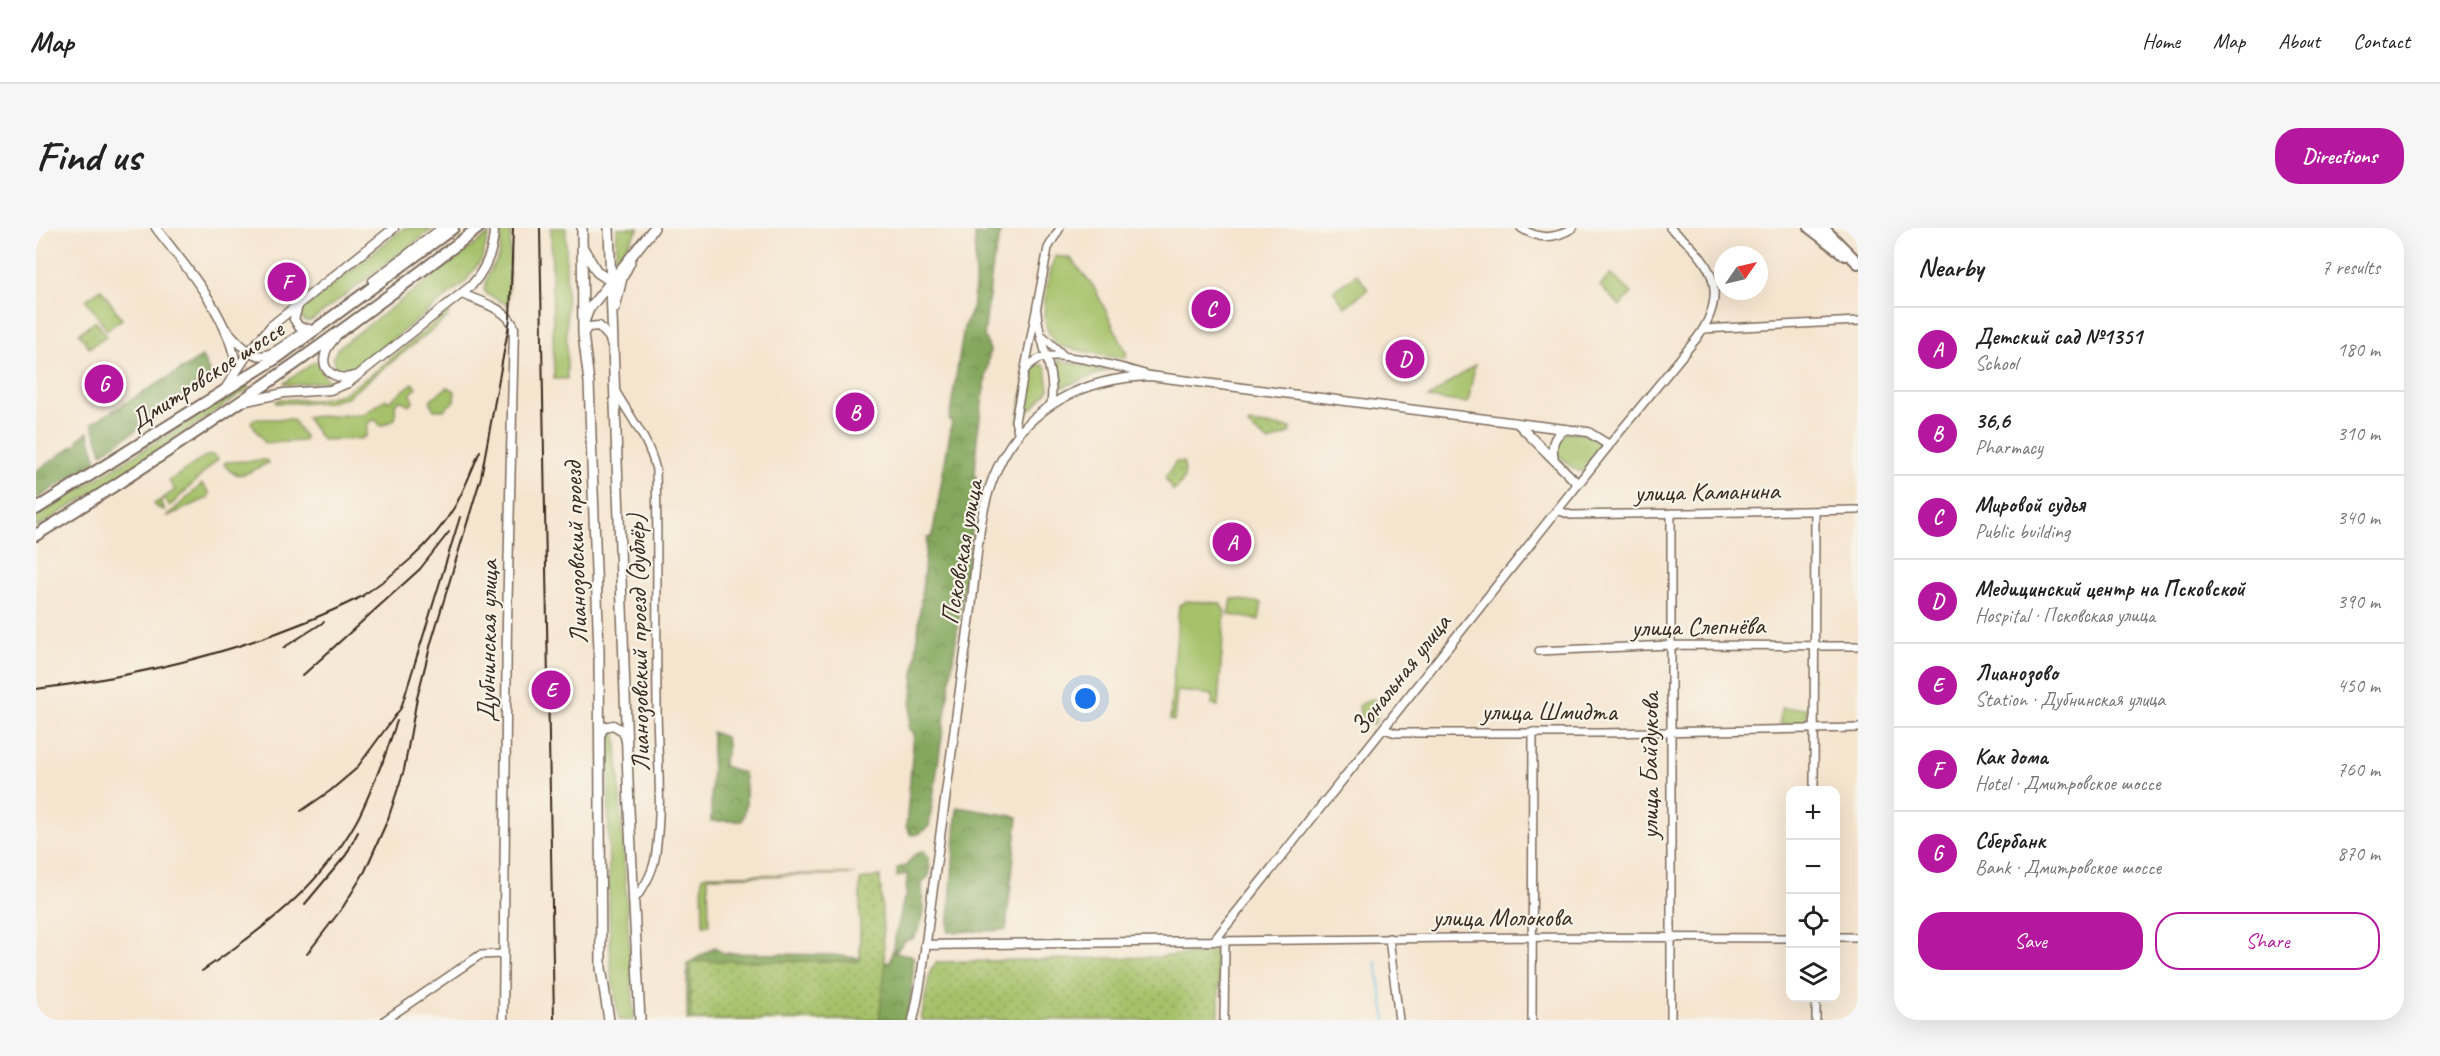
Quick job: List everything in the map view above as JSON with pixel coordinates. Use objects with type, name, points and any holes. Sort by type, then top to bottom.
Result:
[{"type":"main road","name":"Дмитровское шоссе","points":[[36,509],[224,392],[312,333],[453,228]]},
{"type":"main road","name":"Лианозовский проезд","points":[[582,228],[583,332],[590,382],[600,736],[601,968],[609,1020]]},
{"type":"main road","name":"Лианозовский проезд","points":[[609,228],[626,741],[640,1020]]},
{"type":"main road","points":[[583,332],[589,309],[654,228]]},
{"type":"main road","points":[[1810,228],[1858,264]]},
{"type":"main road","points":[[1823,228],[1858,264]]},
{"type":"main road","name":"Дмитровское шоссе","points":[[36,535],[113,488],[237,404],[336,335],[474,231]]},
{"type":"main road","points":[[582,243],[591,264],[604,279],[614,283],[622,278]]},
{"type":"main road","points":[[612,319],[622,278],[633,255]]},
{"type":"street","points":[[156,228],[198,282],[226,330],[234,351],[237,370]]},
{"type":"street","name":"Дмитровское шоссе","points":[[224,392],[249,352],[271,326],[394,228]]},
{"type":"street","points":[[226,330],[249,352],[260,357],[269,355],[309,328],[442,228]]},
{"type":"street","name":"Дмитровское шоссе","points":[[237,404],[274,395],[330,390],[342,386],[363,372],[462,294],[478,278],[488,261],[494,243],[494,228]]},
{"type":"street","points":[[1019,435],[1015,421],[1036,304],[1048,248],[1060,228]]},
{"type":"street","points":[[1521,228],[1533,235],[1545,237],[1557,236],[1573,228]]},
{"type":"street","name":"Зональная улица","points":[[1214,941],[1703,329],[1712,311],[1715,295],[1713,280],[1699,253],[1670,228]]},
{"type":"street","name":"Дубнинская улица","points":[[462,294],[501,311],[514,328],[507,622],[503,1020]]},
{"type":"street","points":[[302,300],[296,309],[294,319],[299,327],[309,328]]},
{"type":"street","points":[[1036,304],[1040,330],[1048,356],[1053,389],[1051,403]]},
{"type":"street","points":[[1703,329],[1858,321]]},
{"type":"street","points":[[583,332],[588,327],[599,326],[609,337],[613,349]]},
{"type":"street","points":[[1040,330],[1049,343],[1065,356]]},
{"type":"street","name":"Дмитровское шоссе","points":[[336,335],[325,354],[324,360],[329,370],[340,378],[363,372]]},
{"type":"street","points":[[1025,370],[1033,362],[1048,356],[1065,356],[1116,366],[1150,376]]},
{"type":"street","name":"Псковская улица","points":[[913,1020],[920,988],[980,531],[987,499],[997,468],[1019,435],[1051,403],[1107,381],[1150,376],[1567,429],[1595,434],[1609,445]]},
{"type":"street","name":"Лианозовский проезд (дублёр)","points":[[614,390],[641,431],[652,453],[656,470],[657,705],[661,772],[660,802],[653,867],[633,901]]},
{"type":"street","points":[[1518,424],[1578,484]]},
{"type":"street","points":[[1554,459],[1552,447],[1555,438],[1567,429]]},
{"type":"street","name":"улица Каманина","points":[[1557,510],[1571,515],[1858,510]]},
{"type":"street","points":[[1814,786],[1815,511]]},
{"type":"street","name":"улица Байдукова","points":[[1671,513],[1671,1020]]},
{"type":"street","name":"улица Слепнёва","points":[[1539,651],[1670,645],[1858,646]]},
{"type":"street","points":[[600,736],[604,727],[613,725],[622,731],[626,741]]},
{"type":"street","name":"улица Шмидта","points":[[1384,729],[1396,733],[1858,728]]},
{"type":"street","points":[[1532,1020],[1533,732]]},
{"type":"street","name":"улица Молокова","points":[[1214,941],[1531,937],[1786,938]]},
{"type":"street","points":[[1840,937],[1858,937]]},
{"type":"street","points":[[1389,938],[1399,1020]]},
{"type":"street","points":[[925,945],[1214,941]]},
{"type":"street","points":[[1224,1020],[1225,941]]},
{"type":"street","points":[[385,1020],[480,955],[504,954]]},
{"type":"street","points":[[1816,1002],[1816,1020]]},
{"type":"green space","points":[[404,228],[434,228],[312,320],[307,322],[302,319],[303,309]]},
{"type":"green space","points":[[502,228],[511,228],[508,305],[488,295],[484,290],[488,274],[499,257]]},
{"type":"green space","points":[[551,228],[566,228],[567,379],[554,379]]},
{"type":"green space","points":[[617,228],[639,228],[619,257],[616,257]]},
{"type":"green space","points":[[986,228],[1002,228],[993,263],[984,336],[990,350],[977,438],[975,473],[978,488],[929,826],[919,834],[911,835],[906,827],[914,733],[909,729],[927,537],[932,537],[952,421],[949,420],[964,327],[972,308],[975,286],[975,234],[986,235]]},
{"type":"green space","points":[[489,234],[482,259],[465,282],[354,370],[344,372],[335,367],[333,357],[338,348]]},
{"type":"green space","points":[[1055,256],[1070,258],[1094,287],[1126,352],[1126,358],[1059,346],[1051,337],[1047,327],[1045,303]]},
{"type":"green space","points":[[1357,274],[1368,289],[1345,307],[1333,291]]},
{"type":"green space","points":[[1611,274],[1632,293],[1620,306],[1600,286]]},
{"type":"green space","points":[[101,289],[122,319],[107,330],[86,300]]},
{"type":"green space","points":[[449,311],[448,317],[441,323],[346,398],[324,403],[276,403],[281,399],[315,400],[342,394],[372,374]]},
{"type":"green space","points":[[96,321],[107,336],[89,348],[79,333]]},
{"type":"green space","points":[[202,357],[211,375],[159,412],[159,415],[102,453],[92,423]]},
{"type":"green space","points":[[1058,360],[1108,370],[1063,387]]},
{"type":"green space","points":[[316,361],[325,377],[330,381],[289,385],[284,383]]},
{"type":"green space","points":[[1040,364],[1046,367],[1049,389],[1037,404],[1018,421],[1026,380],[1034,367]]},
{"type":"green space","points":[[1475,365],[1468,403],[1428,398]]},
{"type":"green space","points":[[413,383],[417,388],[411,393],[413,403],[409,405],[400,400],[396,402],[395,419],[380,426],[376,419],[368,423],[366,436],[360,439],[322,440],[306,417],[364,414],[386,399],[388,402]]},
{"type":"green space","points":[[247,385],[249,388],[143,461],[36,528],[36,517]]},
{"type":"green space","points":[[448,387],[455,391],[454,401],[444,410],[434,410],[431,399]]},
{"type":"green space","points":[[254,419],[292,419],[305,437],[304,441],[265,443],[251,422]]},
{"type":"green space","points":[[1249,423],[1291,428],[1290,433],[1269,442],[1248,426]]},
{"type":"green space","points":[[88,432],[97,461],[36,499],[36,471],[79,442],[78,439]]},
{"type":"green space","points":[[1568,432],[1589,436],[1600,444],[1602,449],[1585,471],[1569,465],[1555,450],[1558,440]]},
{"type":"green space","points":[[212,455],[218,459],[170,506],[165,499],[160,503],[165,510],[154,504],[175,490],[169,481],[206,456]]},
{"type":"green space","points":[[266,460],[268,463],[239,475],[229,470],[224,464],[226,462]]},
{"type":"green space","points":[[1176,462],[1183,462],[1185,470],[1182,482],[1173,491],[1165,478]]},
{"type":"green space","points":[[202,484],[209,492],[208,498],[166,517]]},
{"type":"green space","points":[[1232,599],[1262,603],[1259,620],[1229,615]]},
{"type":"green space","points":[[1187,601],[1220,603],[1225,612],[1218,706],[1212,705],[1213,695],[1177,691],[1174,721],[1170,720],[1179,605]]},
{"type":"green space","points":[[1374,699],[1379,708],[1378,714],[1374,724],[1367,724],[1361,719],[1359,706]]},
{"type":"green space","points":[[1781,708],[1808,708],[1807,725],[1780,724]]},
{"type":"green space","points":[[611,728],[616,731],[634,1020],[619,1020],[611,972],[608,730]]},
{"type":"green space","points":[[712,732],[725,737],[727,741],[723,766],[744,773],[746,797],[742,821],[711,821]]},
{"type":"green space","points":[[957,807],[1018,817],[1006,930],[948,932]]},
{"type":"green space","points":[[923,851],[929,858],[930,874],[922,884],[923,911],[920,924],[914,938],[904,941],[895,953],[911,955],[914,958],[911,999],[906,1020],[687,1020],[687,964],[715,947],[723,953],[833,955],[890,962],[904,898],[906,898],[907,873],[897,877],[897,868],[906,866],[914,855]]},
{"type":"green space","points":[[855,874],[708,877],[709,925],[703,925],[702,877],[706,875]]},
{"type":"green space","points":[[880,876],[885,968],[879,1020],[691,1020],[690,964],[701,961],[860,961],[860,880]]},
{"type":"green space","points":[[1219,951],[1219,1020],[921,1020],[930,972],[937,962],[1157,957]]},
{"type":"waterway","points":[[1376,961],[1386,1020]]},
{"type":"railway","points":[[307,954],[343,907],[365,871],[388,819],[404,770],[417,698],[431,643],[481,477],[510,319],[513,228]]},
{"type":"railway","points":[[540,228],[554,1020]]},
{"type":"railway","points":[[356,600],[398,570],[435,534],[459,499],[480,451]]},
{"type":"railway","points":[[301,811],[356,769],[401,708],[460,517]]},
{"type":"railway","points":[[302,676],[420,569],[449,532]]},
{"type":"railway","points":[[36,689],[120,676],[204,656],[285,630],[363,596]]},
{"type":"railway","points":[[283,648],[324,622]]},
{"type":"railway","points":[[382,764],[397,721]]},
{"type":"railway","points":[[202,971],[268,923],[288,906],[325,867],[356,822],[384,758]]},
{"type":"railway","points":[[305,904],[346,855],[358,832]]},
{"type":"place","name":"Как дома","points":[[287,282]]},
{"type":"place","name":"Мировой судья","points":[[1211,309]]},
{"type":"place","name":"Медицинский центр на Псковской","points":[[1405,359]]},
{"type":"place","name":"Сбербанк","points":[[104,384]]},
{"type":"place","name":"36,6","points":[[855,412]]},
{"type":"place","name":"Детский сад №1351","points":[[1232,542]]},
{"type":"place","name":"Лианозово","points":[[551,690]]}]
